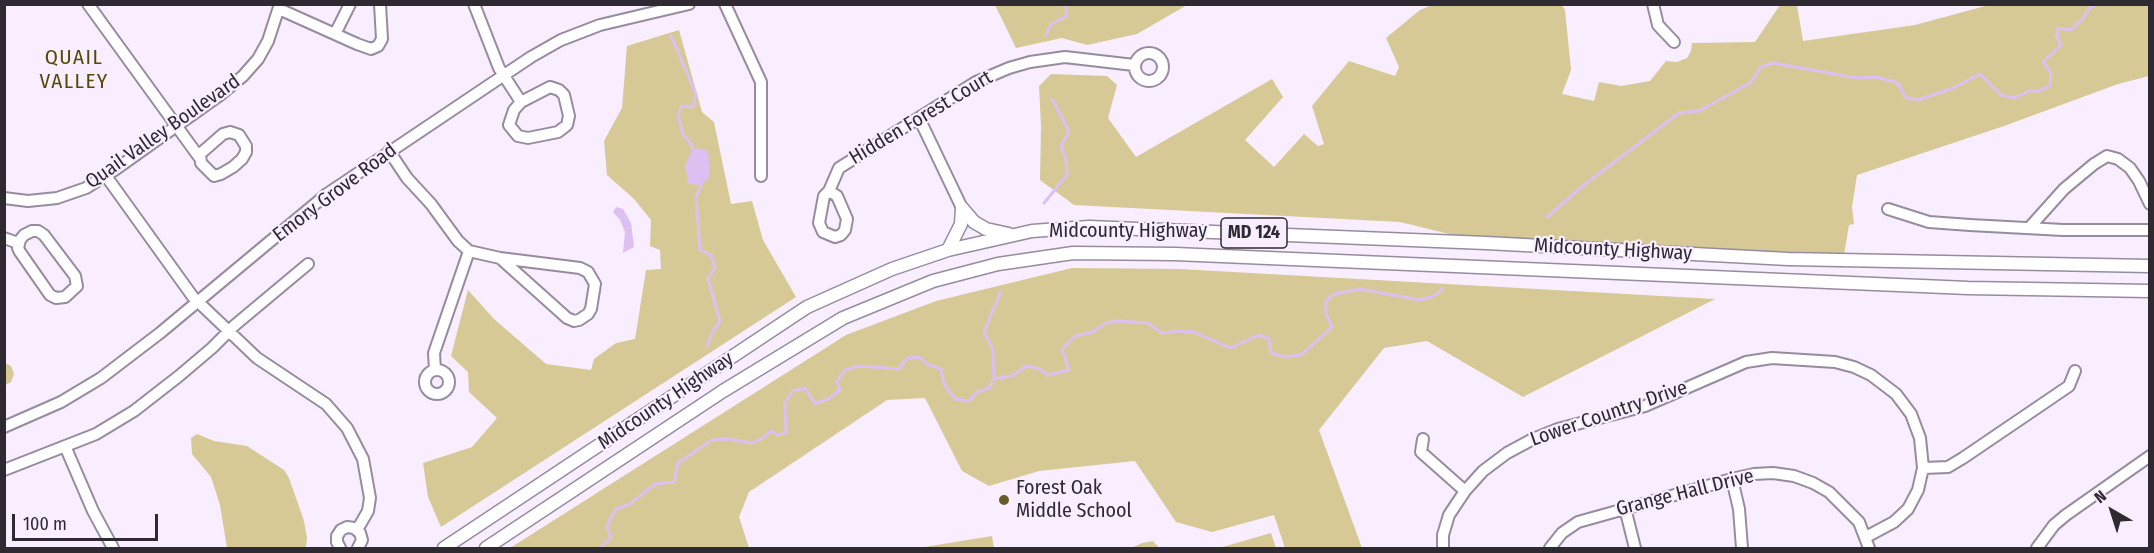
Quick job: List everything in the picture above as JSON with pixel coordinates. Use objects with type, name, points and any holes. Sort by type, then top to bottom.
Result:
[{"type":"main road","points":[[962,208],[974,222],[986,229],[1013,235]]},
{"type":"main road","points":[[948,250],[961,224],[962,208]]},
{"type":"main road","name":"Midcounty Highway","points":[[444,549],[807,307],[892,269],[948,250],[1013,235],[1089,227],[1486,243],[1788,259],[2150,266]]},
{"type":"main road","name":"Midcounty Highway","points":[[486,549],[723,391],[843,318],[933,281],[998,264],[1073,253],[1175,254],[1968,288],[2150,291]]},
{"type":"street","points":[[88,4],[209,173],[218,176],[242,159],[247,148],[239,135],[230,132],[223,134],[202,150],[199,158]]},
{"type":"street","points":[[334,34],[350,4]]},
{"type":"street","points":[[279,7],[367,48],[377,47],[381,41],[380,4]]},
{"type":"street","points":[[474,4],[503,75],[521,102]]},
{"type":"street","name":"Emory Grove Road","points":[[4,427],[40,412],[90,386],[198,302],[300,215],[389,151],[551,45],[585,30],[689,4]]},
{"type":"street","points":[[724,4],[761,82],[761,176]]},
{"type":"street","points":[[1653,4],[1658,25],[1674,42]]},
{"type":"street","name":"Quail Valley Boulevard","points":[[4,198],[28,201],[57,198],[86,188],[106,176],[231,87],[247,72],[268,41],[279,7]]},
{"type":"street","name":"Hidden Forest Court","points":[[830,191],[843,165],[976,82],[1009,68],[1030,62],[1065,57],[1134,65]]},
{"type":"street","points":[[546,88],[557,89],[564,97],[569,116],[568,124],[560,131],[521,138],[513,132],[509,125],[514,110],[521,102],[546,88]]},
{"type":"street","points":[[919,118],[962,208]]},
{"type":"street","points":[[389,151],[407,178],[431,204],[458,241],[469,251],[500,258],[584,269],[590,274],[595,284],[591,309],[579,320],[567,318],[500,258]]},
{"type":"street","points":[[2029,228],[2064,189],[2107,156],[2118,159],[2130,168],[2150,204]]},
{"type":"street","points":[[106,176],[198,302],[266,365],[326,404],[346,428],[363,459],[370,498],[368,511],[357,530]]},
{"type":"street","points":[[1888,209],[1929,222],[2029,228],[2150,230]]},
{"type":"street","points":[[38,231],[44,235],[75,276],[77,282],[75,289],[62,298],[52,296],[20,252],[18,243],[28,233],[38,231]]},
{"type":"street","points":[[4,238],[18,243]]},
{"type":"street","points":[[435,370],[434,353],[469,251]]},
{"type":"street","name":"Emory Grove Road","points":[[4,470],[107,428],[148,402],[308,264]]},
{"type":"street","name":"Lower Country Drive","points":[[1443,549],[1443,535],[1449,515],[1465,491],[1483,471],[1507,453],[1558,429],[1645,406],[1746,362],[1772,358],[1835,362],[1854,367],[1872,375],[1896,394],[1911,414],[1920,438],[1923,468],[1918,490],[1908,509],[1894,522],[1866,537]]},
{"type":"street","points":[[1923,468],[1948,466],[1964,458],[2069,386],[2075,371]]},
{"type":"street","points":[[1423,439],[1421,452],[1465,491]]},
{"type":"street","points":[[65,446],[93,511],[113,549]]},
{"type":"street","points":[[2037,549],[2054,525],[2066,514],[2150,456]]},
{"type":"street","name":"Grange Hall Drive","points":[[1550,549],[1562,533],[1578,522],[1732,479],[1773,473],[1794,476],[1829,492],[1859,522],[1869,549]]},
{"type":"street","points":[[1732,479],[1739,509],[1742,549]]},
{"type":"street","points":[[1625,508],[1635,549]]},
{"type":"street","points":[[340,549],[337,542],[338,533],[347,527],[357,530],[362,540],[358,549]]},
{"type":"shaded area","points":[[995,5],[1187,5],[1137,34],[1087,45],[1062,38],[1016,48]]},
{"type":"shaded area","points":[[1432,5],[1562,5],[1565,10],[1571,70],[1562,94],[1594,101],[1599,82],[1621,86],[1650,81],[1666,61],[1677,62],[1687,58],[1692,43],[1755,42],[1780,5],[1797,5],[1803,41],[1915,25],[1989,5],[2149,5],[2149,76],[2118,84],[2004,126],[1857,175],[1852,207],[1854,224],[1849,225],[1843,260],[1486,243],[1400,222],[1074,205],[1040,180],[1039,86],[1051,74],[1107,76],[1117,85],[1108,118],[1136,157],[1272,79],[1283,97],[1245,140],[1274,167],[1304,134],[1318,146],[1324,144],[1312,106],[1349,61],[1395,76],[1399,67],[1386,38],[1420,10]]},
{"type":"shaded area","points":[[679,30],[702,112],[714,122],[731,204],[752,201],[763,240],[796,297],[441,527],[428,497],[423,463],[472,447],[497,418],[469,392],[468,372],[451,356],[468,290],[494,319],[546,364],[591,370],[594,359],[616,343],[635,339],[646,270],[661,269],[660,250],[650,246],[651,220],[634,199],[607,175],[604,141],[622,108],[627,46]]},
{"type":"shaded area","points":[[693,148],[708,150],[710,177],[701,185],[688,184],[685,165]]},
{"type":"shaded area","points":[[616,207],[623,209],[631,223],[634,247],[623,253],[625,232],[620,220],[613,212]]},
{"type":"shaded area","points":[[1072,268],[1180,269],[1715,299],[1523,397],[1427,341],[1384,348],[1319,430],[1362,548],[1285,548],[1274,515],[1212,532],[1176,522],[1135,461],[1039,471],[989,486],[962,471],[925,398],[887,400],[749,492],[739,517],[749,548],[510,548],[846,335],[936,301]]},
{"type":"shaded area","points":[[5,365],[11,366],[14,374],[11,382],[5,385]]},
{"type":"shaded area","points":[[197,434],[214,441],[247,446],[284,470],[304,521],[306,548],[227,548],[220,505],[211,477],[192,454],[191,438]]},
{"type":"shaded area","points":[[1271,533],[1276,548],[1219,548]]},
{"type":"shaded area","points":[[992,536],[994,548],[918,548]]},
{"type":"shaded area","points":[[1153,541],[1159,548],[1131,548],[1142,543]]},
{"type":"waterway","points":[[1046,35],[1051,24],[1067,16],[1065,4]]},
{"type":"waterway","points":[[1547,217],[1584,185],[1679,113],[1699,111],[1750,83],[1761,67],[1773,63],[1856,78],[1876,77],[1898,83],[1905,97],[1918,100],[1951,89],[1980,74],[2001,95],[2014,98],[2029,91],[2040,91],[2050,85],[2051,73],[2043,62],[2061,45],[2057,37],[2058,28],[2071,30],[2091,6],[2098,4]]},
{"type":"waterway","points":[[671,36],[696,94],[693,107],[682,106],[678,115],[683,135],[691,143],[694,152]]},
{"type":"waterway","points":[[1044,203],[1067,175],[1066,159],[1061,147],[1069,131],[1052,99]]},
{"type":"waterway","points":[[701,182],[696,197],[700,250],[711,255],[715,268],[708,278],[720,322],[713,331],[707,346]]},
{"type":"waterway","points":[[600,548],[611,538],[607,526],[616,509],[630,504],[655,484],[674,482],[678,463],[712,440],[727,439],[752,443],[771,431],[778,435],[786,433],[785,403],[793,391],[805,388],[815,404],[828,399],[840,390],[837,381],[845,370],[859,366],[899,369],[907,358],[919,357],[928,365],[941,369],[944,384],[955,399],[969,401],[977,392],[989,388],[994,379],[1012,376],[1026,366],[1040,369],[1047,375],[1069,370],[1062,349],[1075,336],[1093,332],[1106,323],[1117,321],[1148,323],[1162,333],[1194,332],[1230,348],[1259,335],[1269,339],[1271,353],[1285,357],[1301,355],[1332,327],[1326,314],[1326,301],[1334,294],[1360,289],[1419,300],[1434,296],[1443,288]]},
{"type":"waterway","points":[[994,379],[993,350],[984,332],[1001,291]]},
{"type":"place","name":"Forest Oak Middle School","points":[[1004,500]]},
{"type":"district","name":"QUAIL VALLEY","points":[[74,70]]}]
